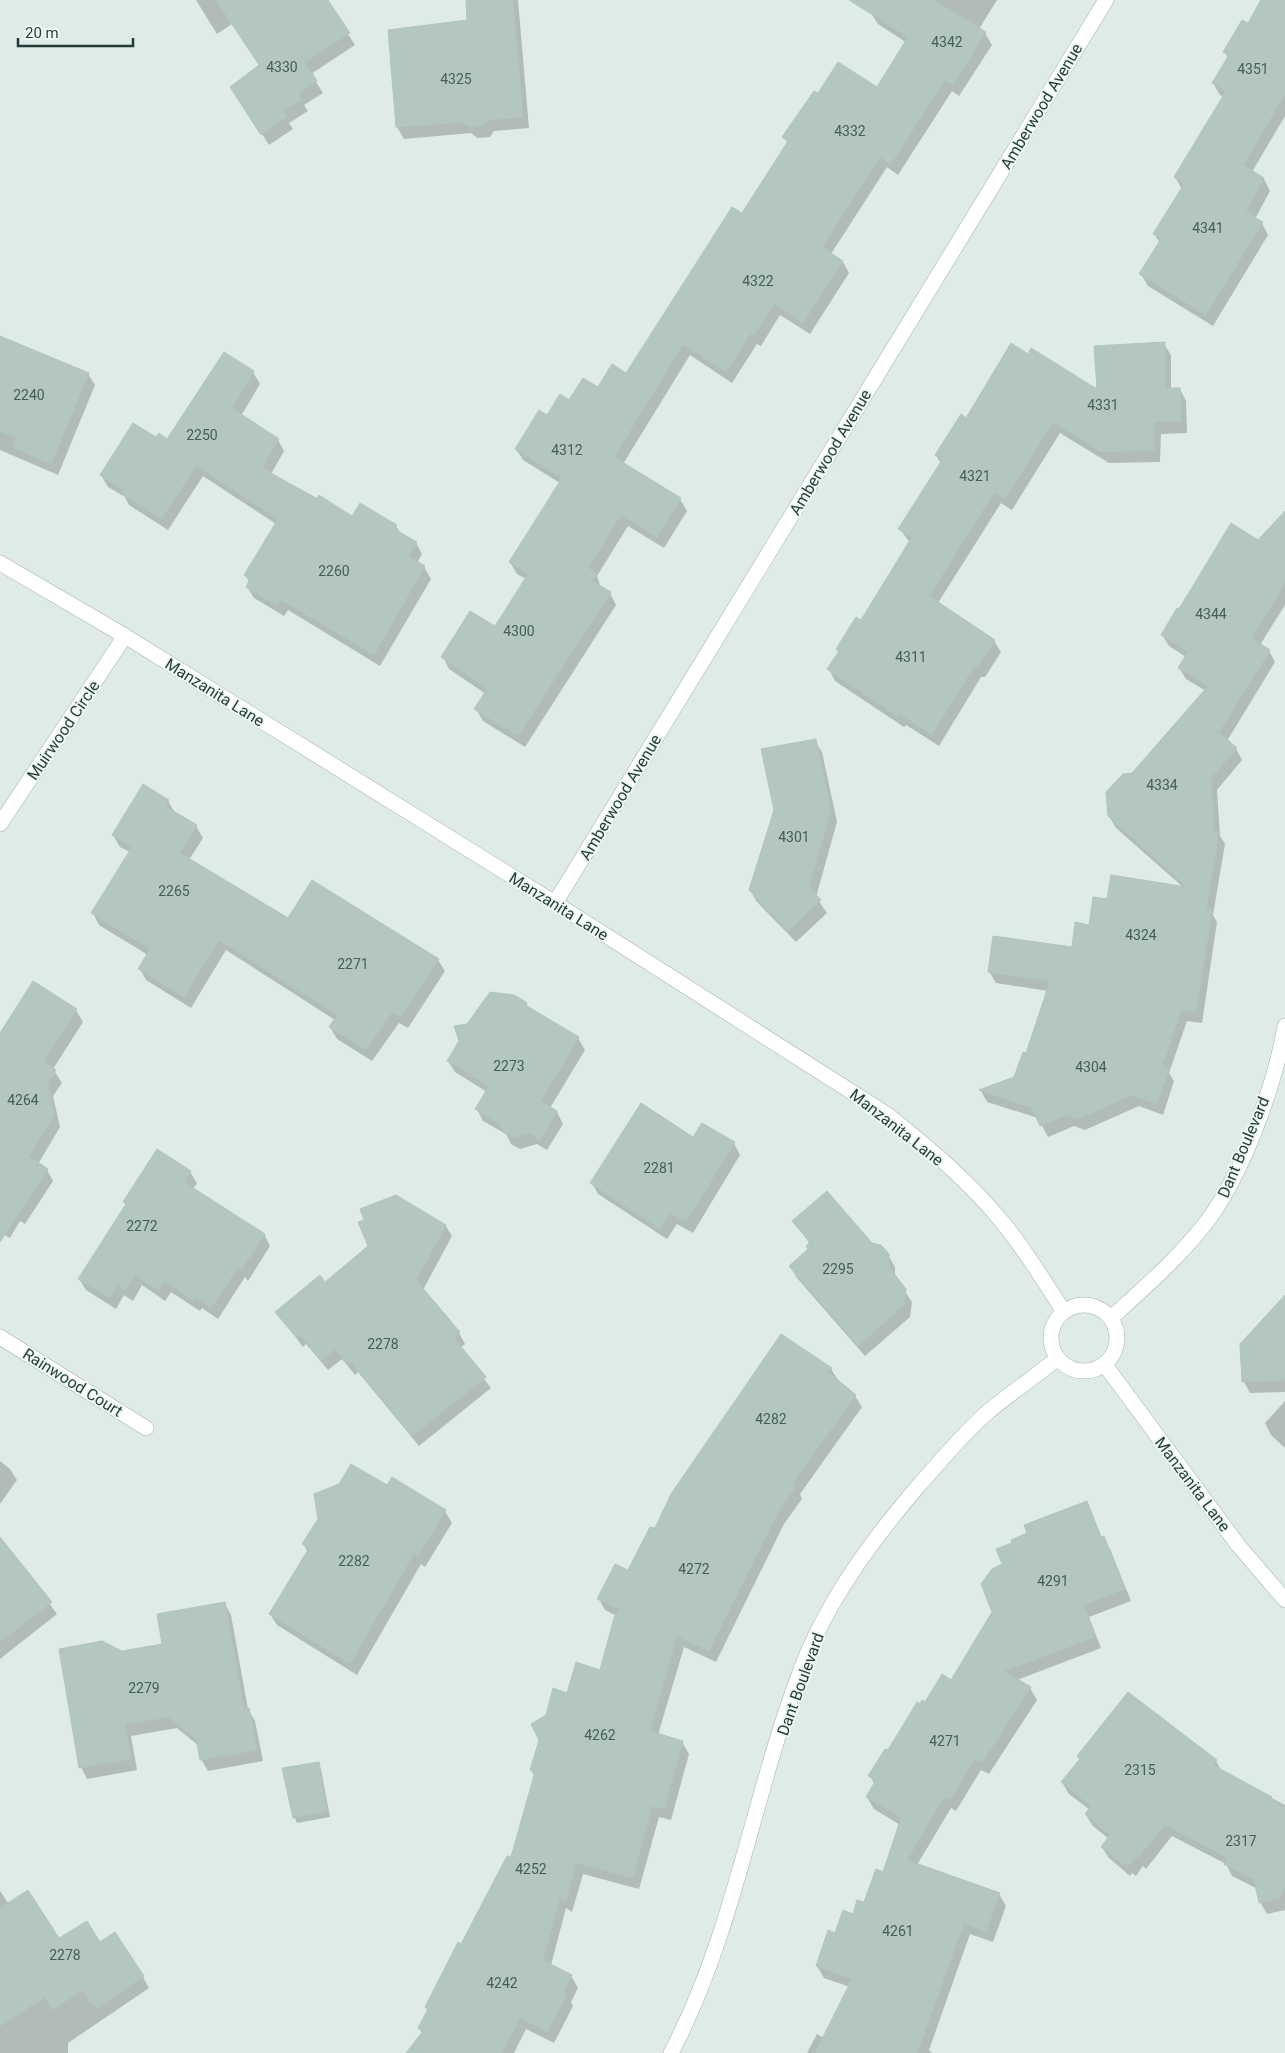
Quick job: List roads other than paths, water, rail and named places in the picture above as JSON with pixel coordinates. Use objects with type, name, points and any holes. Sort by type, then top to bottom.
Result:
[{"type":"street","name":"Amberwood Avenue","points":[[555,903],[1106,0]]},
{"type":"street","name":"Manzanita Lane","points":[[0,563],[125,636],[555,903],[834,1079],[895,1121],[929,1149],[1002,1221],[1028,1255],[1064,1312]]},
{"type":"street","name":"Muirwood Circle","points":[[0,824],[125,636]]},
{"type":"street","name":"Dant Boulevard","points":[[1111,1318],[1192,1240],[1220,1201],[1234,1177],[1263,1105],[1285,1026]]},
{"type":"street","points":[[1088,1304],[1101,1309],[1111,1318],[1118,1342],[1114,1355],[1105,1365],[1093,1371],[1080,1371],[1067,1367],[1057,1359],[1052,1347],[1050,1334],[1055,1321],[1064,1312],[1076,1306],[1088,1304]]},
{"type":"street","name":"Rainwood Court","points":[[0,1337],[146,1428]]},
{"type":"street","name":"Dant Boulevard","points":[[671,2053],[695,2001],[734,1896],[791,1698],[818,1631],[839,1594],[892,1516],[950,1449],[989,1412],[1057,1359]]},
{"type":"street","name":"Manzanita Lane","points":[[1105,1365],[1238,1545],[1285,1600]]}]
